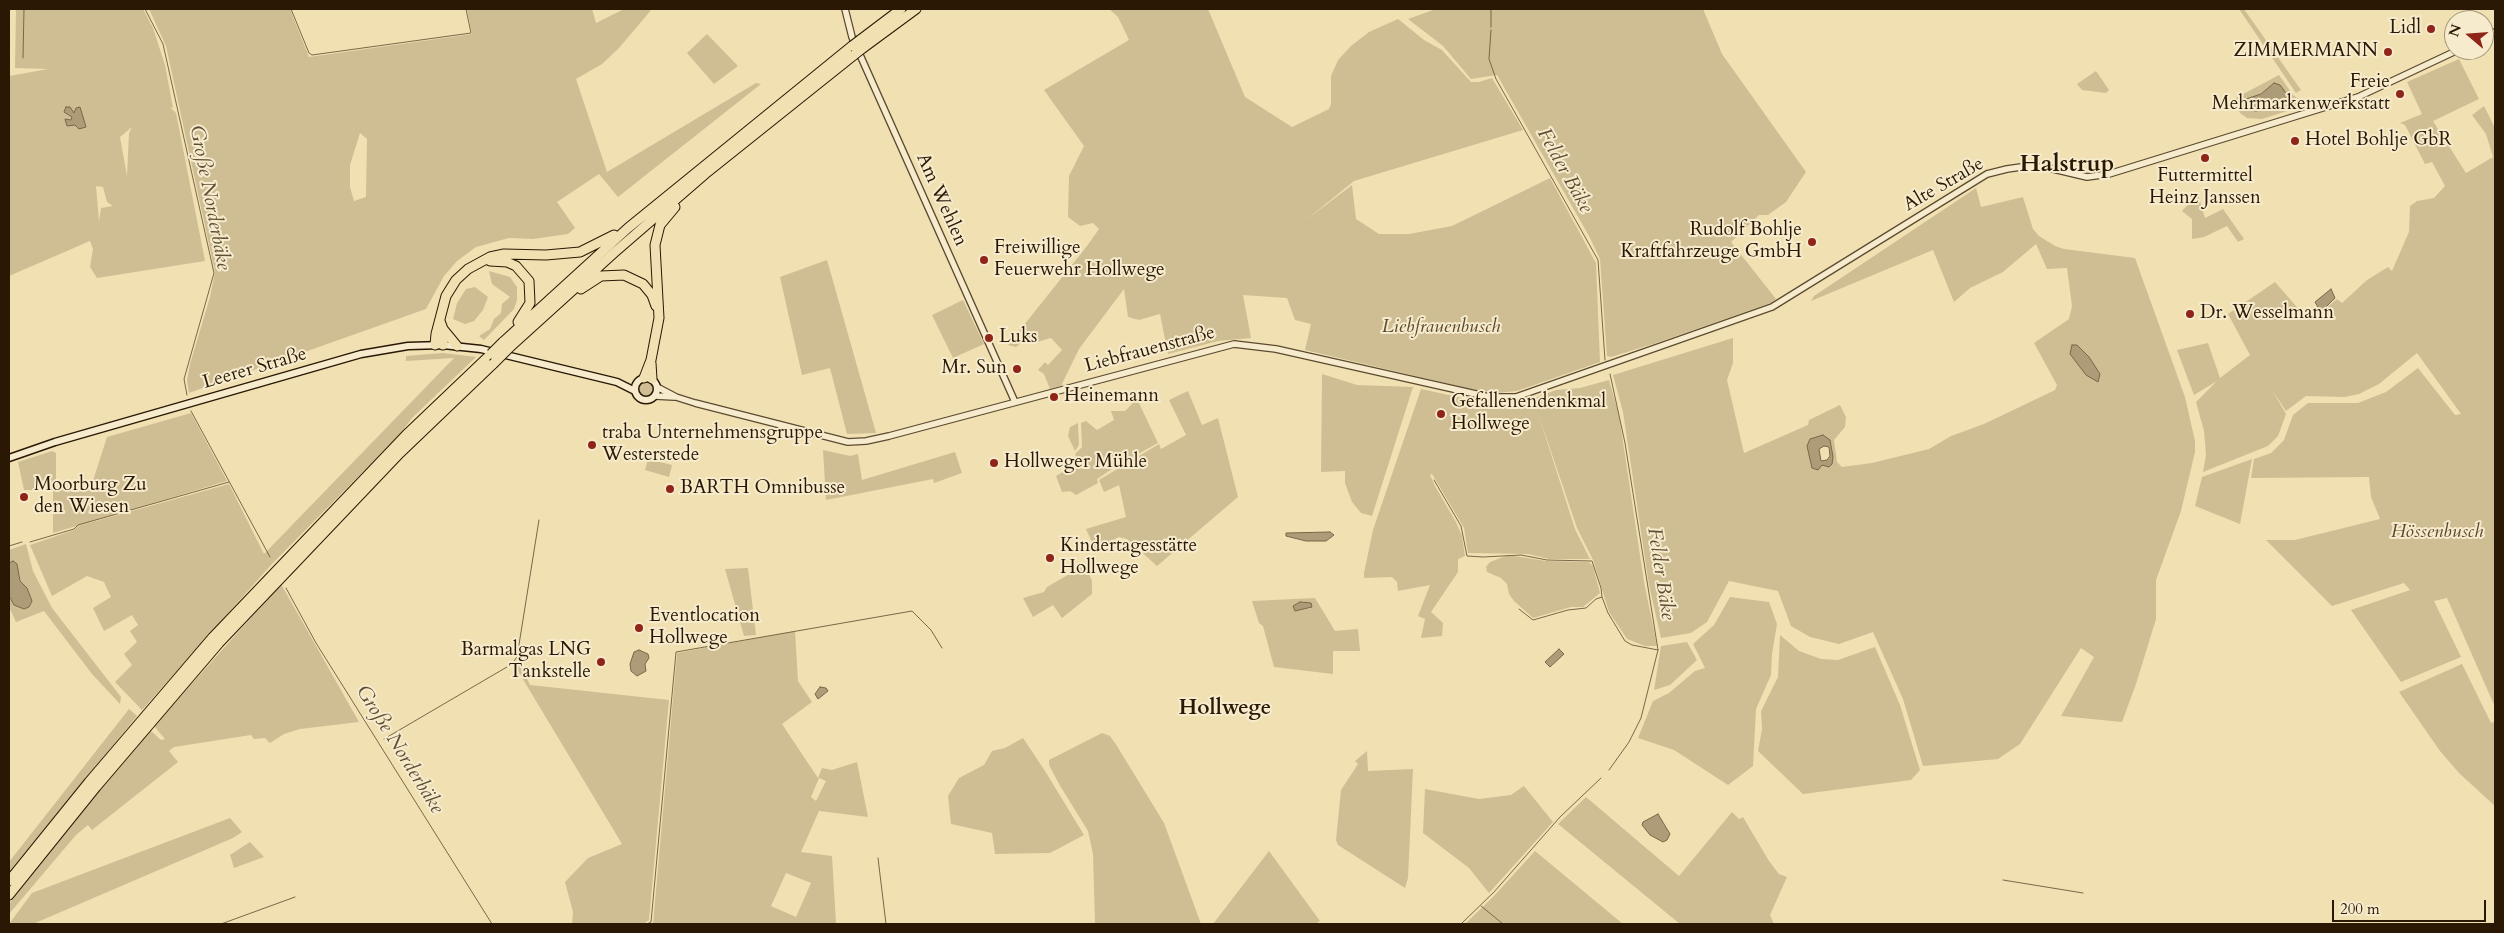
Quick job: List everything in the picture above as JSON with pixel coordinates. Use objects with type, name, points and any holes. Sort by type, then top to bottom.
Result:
[{"type":"highway","points":[[9,881],[152,714],[317,538],[400,453],[492,364],[506,345],[628,228],[862,44],[901,9]]},
{"type":"highway","points":[[862,44],[916,9]]},
{"type":"highway","points":[[152,714],[214,637],[312,531],[482,361],[506,345],[557,304],[705,174],[853,51]]},
{"type":"highway","points":[[648,381],[660,318],[654,253],[656,236],[665,217],[701,184],[705,174]]},
{"type":"highway","points":[[439,345],[440,319],[450,289],[463,273],[490,257],[504,254],[546,255],[580,252],[628,228]]},
{"type":"highway","points":[[480,263],[507,262],[521,269],[529,281],[531,294],[527,310],[507,334],[506,345]]},
{"type":"highway","points":[[557,304],[601,276],[624,275],[636,279],[649,290],[660,318]]},
{"type":"highway","points":[[440,319],[443,329],[456,346]]},
{"type":"highway","points":[[439,345],[443,329]]},
{"type":"highway","points":[[9,895],[141,726]]},
{"type":"main road","name":"Leerer Straße","points":[[9,458],[55,442],[360,354],[399,347],[439,345],[515,356]]},
{"type":"main road","name":"Liebfrauenstraße","points":[[515,356],[618,382],[635,390],[639,397],[644,400],[655,396]]},
{"type":"main road","name":"Liebfrauenstraße","points":[[618,382],[648,381]]},
{"type":"main road","points":[[635,390],[648,381],[655,396]]},
{"type":"street","name":"Am Wehlen","points":[[845,9],[852,37],[1015,402]]},
{"type":"street","name":"Alte Straße","points":[[1632,357],[1772,307],[1987,174],[2028,166],[2087,177],[2097,176],[2321,109],[2370,92],[2444,57]]},
{"type":"street","name":"Liebfrauenstraße","points":[[655,396],[676,397],[848,442],[866,441],[889,436],[1234,344],[1276,349],[1498,398],[1528,394],[1632,357]]},
{"type":"street","name":"Liebfrauenstraße","points":[[648,381],[676,397]]},
{"type":"green space","points":[[16,9],[143,9],[153,28],[165,65],[173,108],[170,107],[176,113],[205,261],[97,278],[90,267],[93,249],[90,241],[9,276],[9,76],[48,69],[15,68]],"holes":[[[132,127],[129,133],[127,176],[120,137]],[[96,186],[103,187],[107,202],[113,206],[101,208],[99,221]]]},
{"type":"green space","points":[[149,9],[290,9],[309,57],[472,34],[467,9],[592,9],[596,23],[624,9],[652,9],[619,48],[602,64],[576,79],[607,172],[756,83],[761,84],[618,197],[599,174],[557,202],[575,228],[568,234],[533,239],[509,238],[476,247],[457,261],[444,276],[426,309],[189,393],[187,380],[190,364],[210,297],[215,272],[166,46]],"holes":[[[360,133],[367,139],[366,197],[354,201],[350,187],[350,165]]]},
{"type":"green space","name":"Liebfrauenbusch","points":[[1109,9],[1208,9],[1245,97],[1292,127],[1329,109],[1331,104],[1331,76],[1338,60],[1351,46],[1369,32],[1398,19],[1424,40],[1442,50],[1471,82],[1492,78],[1523,130],[1354,181],[1306,220],[1352,185],[1356,219],[1379,234],[1409,234],[1452,226],[1550,178],[1596,263],[1600,362],[1517,391],[1496,393],[1475,390],[1305,350],[1311,324],[1295,320],[1287,298],[1243,295],[1251,338],[1218,341],[1168,354],[1160,314],[1139,320],[1128,317],[1124,289],[1079,349],[1061,386],[1050,389],[1044,374],[1038,370],[1045,362],[1048,365],[1062,350],[1051,338],[1034,343],[1022,342],[1016,347],[1008,345],[1099,229],[1093,223],[1080,226],[1068,217],[1069,176],[1084,146],[1044,90],[1129,40],[1118,17]]},
{"type":"green space","points":[[1436,9],[1703,9],[1722,54],[1806,172],[1786,202],[1768,215],[1759,215],[1731,242],[1776,299],[1771,303],[1653,344],[1611,357],[1607,356],[1600,259],[1589,236],[1497,75],[1471,79],[1443,46],[1408,19]]},
{"type":"green space","points":[[2239,9],[2244,9],[2301,90],[2296,93]]},
{"type":"green space","points":[[707,34],[738,66],[714,84],[687,53]]},
{"type":"green space","name":"Hössenbusch","points":[[2460,60],[2479,99],[2433,121],[2466,173],[2493,157],[2486,134],[2472,115],[2484,106],[2495,128],[2495,707],[2447,598],[2434,601],[2461,657],[2401,682],[2351,610],[2410,590],[2404,583],[2332,606],[2266,540],[2295,540],[2380,519],[2371,497],[2369,477],[2251,478],[2254,459],[2271,453],[2284,440],[2293,415],[2308,403],[2358,403],[2386,392],[2418,368],[2455,415],[2461,414],[2417,353],[2379,384],[2359,394],[2345,397],[2306,396],[2286,411],[2272,390],[2286,414],[2278,436],[2268,446],[2203,472],[2206,455],[2204,431],[2196,402],[2217,381],[2194,395],[2177,350],[2208,343],[2220,378],[2250,355],[2228,314],[2275,282],[2302,313],[2309,308],[2323,311],[2337,299],[2342,303],[2367,280],[2388,267],[2392,271],[2409,232],[2410,206],[2417,201],[2434,198],[2445,186],[2432,162],[2425,164],[2405,125],[2400,123],[2422,114],[2407,82]]},
{"type":"green space","points":[[2096,71],[2109,90],[2106,93],[2082,90],[2077,84]]},
{"type":"green space","points":[[2279,75],[2293,95],[2306,105],[2262,119],[2247,118],[2240,113],[2232,100]],"holes":[[[2275,83],[2288,104],[2256,111],[2246,99],[2261,94]]]},
{"type":"green space","points":[[1976,188],[1981,207],[2023,197],[2033,229],[2039,236],[2055,246],[2064,249],[2135,258],[2185,397],[2195,441],[2195,452],[2181,511],[2156,580],[2156,619],[2122,722],[2061,716],[2094,657],[2081,648],[2020,744],[1998,759],[1923,766],[1903,699],[1873,632],[1839,644],[1810,637],[1791,626],[1778,591],[1729,581],[1707,622],[1691,633],[1661,638],[1649,585],[1623,412],[1613,375],[1733,338],[1733,363],[1727,380],[1744,453],[1808,425],[1809,420],[1840,405],[1846,417],[1845,427],[1834,440],[1837,462],[1842,467],[1872,463],[1929,449],[1951,436],[1984,424],[2055,390],[2057,385],[2034,343],[2069,319],[2072,306],[2067,268],[2047,269],[2036,244],[2003,272],[1970,288],[1954,302],[1933,250],[1811,301],[1814,296]],"holes":[[[2077,345],[2086,375],[2070,354]],[[1810,439],[1832,447],[1832,464],[1822,465]]]},
{"type":"green space","points":[[2198,194],[2205,218],[2223,209],[2244,239],[2238,242],[2227,226],[2204,237],[2192,239],[2192,219],[2182,211]]},
{"type":"green space","points":[[827,260],[876,433],[847,434],[830,368],[802,375],[780,277]]},
{"type":"green space","points":[[489,271],[510,277],[517,287],[517,300],[514,309],[484,340],[479,336],[490,329],[494,319],[501,313],[502,304],[510,297],[492,284]]},
{"type":"green space","points":[[475,287],[488,297],[483,310],[474,321],[465,324],[453,319],[457,303],[466,289]]},
{"type":"green space","points":[[963,300],[984,344],[953,358],[932,315]]},
{"type":"green space","points":[[443,353],[476,357],[412,418],[400,434],[271,565],[142,710],[115,682],[132,665],[124,654],[137,642],[130,631],[138,625],[132,615],[104,631],[93,608],[111,597],[104,582],[87,576],[52,596],[30,545],[74,530],[78,526],[229,484],[264,554],[454,358],[406,361],[406,356]]},
{"type":"green space","points":[[1322,374],[1357,385],[1413,387],[1372,516],[1361,513],[1352,502],[1345,483],[1345,471],[1321,472]]},
{"type":"green space","points":[[647,380],[653,382],[655,388],[653,394],[647,396],[641,394],[639,388],[641,382]]},
{"type":"green space","points":[[1609,380],[1619,415],[1644,582],[1657,646],[1645,646],[1627,639],[1609,612],[1593,560],[1577,528],[1538,413],[1575,529],[1590,559],[1549,559],[1528,554],[1468,553],[1464,528],[1432,474],[1430,475],[1435,486],[1462,536],[1465,556],[1458,559],[1458,572],[1431,612],[1443,623],[1442,636],[1421,638],[1425,619],[1418,616],[1430,585],[1398,591],[1397,582],[1392,577],[1364,578],[1364,573],[1373,530],[1421,389],[1490,404],[1516,405],[1556,390],[1580,388]]},
{"type":"green space","points":[[1188,391],[1202,425],[1218,418],[1238,497],[1157,566],[1127,539],[1119,537],[1095,549],[1086,529],[1126,517],[1119,485],[1104,492],[1099,480],[1159,444],[1161,449],[1186,435],[1169,400]]},
{"type":"green space","points":[[1137,399],[1158,443],[1118,465],[1097,479],[1098,483],[1076,495],[1070,491],[1062,492],[1056,476],[1079,462],[1075,454],[1082,447],[1081,423],[1086,421],[1097,430],[1114,420],[1111,411],[1125,411]]},
{"type":"green space","points":[[191,413],[227,481],[53,533],[53,490],[24,490],[18,462],[52,451],[56,453],[56,489],[90,490],[107,437]]},
{"type":"green space","points":[[1078,423],[1079,445],[1075,451],[1068,436],[1070,427]]},
{"type":"green space","points":[[823,450],[850,456],[858,454],[862,480],[955,452],[962,473],[934,483],[933,479],[826,500]]},
{"type":"green space","points":[[648,459],[672,465],[669,477],[645,470]]},
{"type":"green space","points":[[2252,459],[2240,524],[2195,506],[2202,477]]},
{"type":"green space","points":[[26,544],[33,571],[52,608],[121,697],[120,704],[92,674],[44,611],[16,622],[9,607],[9,596],[10,600],[32,601],[27,588],[20,581],[15,562],[9,563],[9,550]]},
{"type":"green space","points":[[1508,555],[1546,561],[1589,562],[1593,566],[1600,593],[1583,607],[1571,607],[1533,618],[1514,601],[1509,594],[1507,584],[1501,578],[1487,572],[1486,567],[1490,562]]},
{"type":"green space","points":[[1085,565],[1092,581],[1092,594],[1062,618],[1053,605],[1033,617],[1023,598],[1044,592],[1047,587]]},
{"type":"green space","points":[[748,568],[756,635],[744,636],[725,569]]},
{"type":"green space","points":[[281,584],[359,722],[300,729],[284,734],[270,743],[265,738],[254,739],[251,735],[174,747],[169,751],[178,762],[92,830],[88,825],[76,835],[9,914],[9,904],[78,815],[150,730],[161,740],[165,739],[154,726]]},
{"type":"green space","points":[[1730,597],[1769,602],[1777,624],[1771,675],[1756,709],[1753,766],[1728,785],[1674,750],[1638,738],[1653,701],[1669,693],[1695,671],[1705,668],[1693,644],[1714,625]]},
{"type":"green space","points":[[1315,598],[1335,631],[1358,629],[1360,651],[1333,651],[1333,674],[1274,667],[1263,626],[1259,623],[1252,601]],"holes":[[[1300,602],[1311,603],[1311,608],[1295,611]]]},
{"type":"green space","points":[[795,631],[798,681],[812,702],[782,724],[818,778],[822,768],[832,770],[857,762],[868,817],[819,811],[801,852],[832,856],[836,924],[653,924],[677,653]],"holes":[[[819,778],[826,781],[816,801],[811,797]],[[786,873],[811,883],[796,917],[771,906]]]},
{"type":"green space","points":[[1780,635],[1799,651],[1821,659],[1838,660],[1875,647],[1900,705],[1920,770],[1911,780],[1803,794],[1758,751],[1762,729],[1761,711],[1778,677]]},
{"type":"green space","points":[[1687,642],[1697,660],[1670,685],[1654,690],[1661,646]]},
{"type":"green space","points":[[518,660],[530,685],[669,700],[649,920],[643,924],[572,924],[573,912],[565,882],[588,858],[622,844],[515,666]]},
{"type":"green space","points":[[2462,664],[2491,723],[2495,721],[2495,806],[2459,773],[2440,751],[2399,692]]},
{"type":"green space","points":[[129,709],[137,716],[9,872],[9,862]]},
{"type":"green space","points":[[1102,733],[1110,736],[1117,746],[1164,823],[1201,924],[1095,924],[1093,854],[1088,831],[1059,784],[1049,765],[1049,760]]},
{"type":"green space","points":[[1023,738],[1084,835],[1050,853],[995,854],[992,833],[951,824],[948,796],[959,778],[984,765],[992,751],[1005,748]]},
{"type":"green space","points":[[1367,751],[1368,771],[1413,769],[1408,878],[1405,888],[1338,845],[1336,840],[1341,790],[1358,764],[1355,761]]},
{"type":"green space","points":[[1524,786],[1553,822],[1489,893],[1469,868],[1423,833],[1425,789],[1479,799],[1511,795]]},
{"type":"green space","points":[[1586,797],[1679,876],[1732,812],[1739,819],[1743,817],[1769,861],[1779,874],[1787,877],[1770,915],[1774,924],[1680,924],[1558,824]]},
{"type":"green space","points":[[230,818],[242,832],[233,838],[33,924],[9,924],[32,893]]},
{"type":"green space","points":[[250,842],[264,857],[234,868],[230,855]]},
{"type":"green space","points":[[1269,851],[1320,921],[1315,924],[1213,924]]},
{"type":"green space","points":[[1535,851],[1623,924],[1465,924],[1493,897]]},
{"type":"shaded area","points":[[2274,83],[2280,85],[2292,101],[2256,111],[2251,110],[2246,99],[2261,94]]},
{"type":"shaded area","points":[[66,107],[70,107],[74,113],[76,108],[80,107],[86,127],[79,129],[75,125],[67,126],[65,119],[71,120],[72,117],[64,112]]},
{"type":"shaded area","points":[[2331,289],[2335,298],[2324,309],[2319,309],[2315,302]]},
{"type":"shaded area","points":[[2072,345],[2077,345],[2089,357],[2100,374],[2098,382],[2086,375],[2070,354]]},
{"type":"shaded area","points":[[1823,435],[1830,440],[1833,457],[1832,464],[1829,467],[1822,465],[1818,470],[1812,468],[1807,446],[1810,439]],"holes":[[[1824,446],[1829,447],[1830,456],[1827,460],[1821,461],[1819,449]]]},
{"type":"shaded area","points":[[1330,532],[1334,535],[1326,541],[1306,541],[1286,536],[1286,533]]},
{"type":"shaded area","points":[[13,561],[17,564],[20,581],[27,588],[32,601],[29,607],[24,609],[14,605],[9,596],[9,563]]},
{"type":"shaded area","points":[[1300,602],[1311,603],[1312,607],[1295,611],[1293,606]]},
{"type":"shaded area","points":[[1559,649],[1564,654],[1550,667],[1545,662]]},
{"type":"shaded area","points":[[639,650],[648,654],[649,658],[645,664],[646,671],[637,676],[631,671],[630,664],[634,652]]},
{"type":"shaded area","points":[[820,687],[826,688],[828,691],[818,699],[815,694]]},
{"type":"shaded area","points":[[1658,814],[1670,834],[1667,840],[1663,842],[1650,835],[1642,825],[1643,822]]},
{"type":"waterway","points":[[23,58],[24,9]]},
{"type":"waterway","name":"Große Norderbäke","points":[[145,9],[163,44],[214,273],[184,379],[187,395]]},
{"type":"waterway","points":[[291,9],[309,53],[312,55],[471,33],[466,9]]},
{"type":"waterway","name":"Felder Bäke","points":[[1491,9],[1491,27]]},
{"type":"waterway","name":"Felder Bäke","points":[[1491,30],[1489,59],[1496,79],[1598,260],[1605,360]]},
{"type":"waterway","name":"Felder Bäke","points":[[1609,770],[1629,742],[1641,718],[1658,650],[1625,443],[1610,374]]},
{"type":"waterway","name":"Große Norderbäke","points":[[191,411],[270,557]]},
{"type":"waterway","points":[[1434,480],[1461,526],[1467,556],[1521,555],[1547,560],[1592,561],[1602,597]]},
{"type":"waterway","points":[[30,542],[74,529],[78,525],[229,482]]},
{"type":"waterway","points":[[384,739],[512,664],[517,657],[539,520]]},
{"type":"waterway","points":[[9,546],[22,542]]},
{"type":"waterway","name":"Große Norderbäke","points":[[286,588],[316,643],[492,924]]},
{"type":"waterway","points":[[1519,609],[1533,620],[1568,610],[1586,608],[1596,599],[1602,597],[1608,613],[1625,641],[1632,645],[1658,650]]},
{"type":"waterway","points":[[647,924],[651,922],[676,652],[912,611],[931,630],[942,648]]},
{"type":"waterway","name":"Felder Bäke","points":[[1461,924],[1494,892],[1560,817],[1601,778]]},
{"type":"waterway","points":[[878,858],[886,924]]},
{"type":"waterway","points":[[2003,880],[2083,893]]},
{"type":"waterway","points":[[221,924],[295,897]]},
{"type":"waterway","points":[[1481,906],[1503,924]]},
{"type":"place","name":"Lidl","points":[[2431,29]]},
{"type":"place","name":"ZIMMERMANN","points":[[2388,52]]},
{"type":"place","name":"Freie Mehrmarkenwerkstatt","points":[[2400,94]]},
{"type":"place","name":"Hotel Bohlje GbR","points":[[2295,141]]},
{"type":"place","name":"Futtermittel Heinz Janssen","points":[[2205,158]]},
{"type":"place","name":"Rudolf Bohlje Kraftfahrzeuge GmbH","points":[[1812,242]]},
{"type":"place","name":"Freiwillige Feuerwehr Hollwege","points":[[984,260]]},
{"type":"place","name":"Dr. Wesselmann","points":[[2190,314]]},
{"type":"place","name":"Luks","points":[[989,338]]},
{"type":"place","name":"Mr. Sun","points":[[1017,369]]},
{"type":"place","name":"Heinemann","points":[[1054,397]]},
{"type":"place","name":"Gefallenendenkmal Hollwege","points":[[1441,414]]},
{"type":"place","name":"traba Unternehmensgruppe Westerstede","points":[[592,445]]},
{"type":"place","name":"Hollweger Mühle","points":[[994,463]]},
{"type":"place","name":"BARTH Omnibusse","points":[[670,489]]},
{"type":"place","name":"Moorburg Zu den Wiesen","points":[[24,497]]},
{"type":"place","name":"Kindertagesstätte Hollwege","points":[[1050,558]]},
{"type":"place","name":"Eventlocation Hollwege","points":[[639,628]]},
{"type":"place","name":"Barmalgas LNG Tankstelle","points":[[601,662]]},
{"type":"district","name":"Halstrup","points":[[2067,165]]},
{"type":"district","name":"Hollwege","points":[[1225,709]]}]
